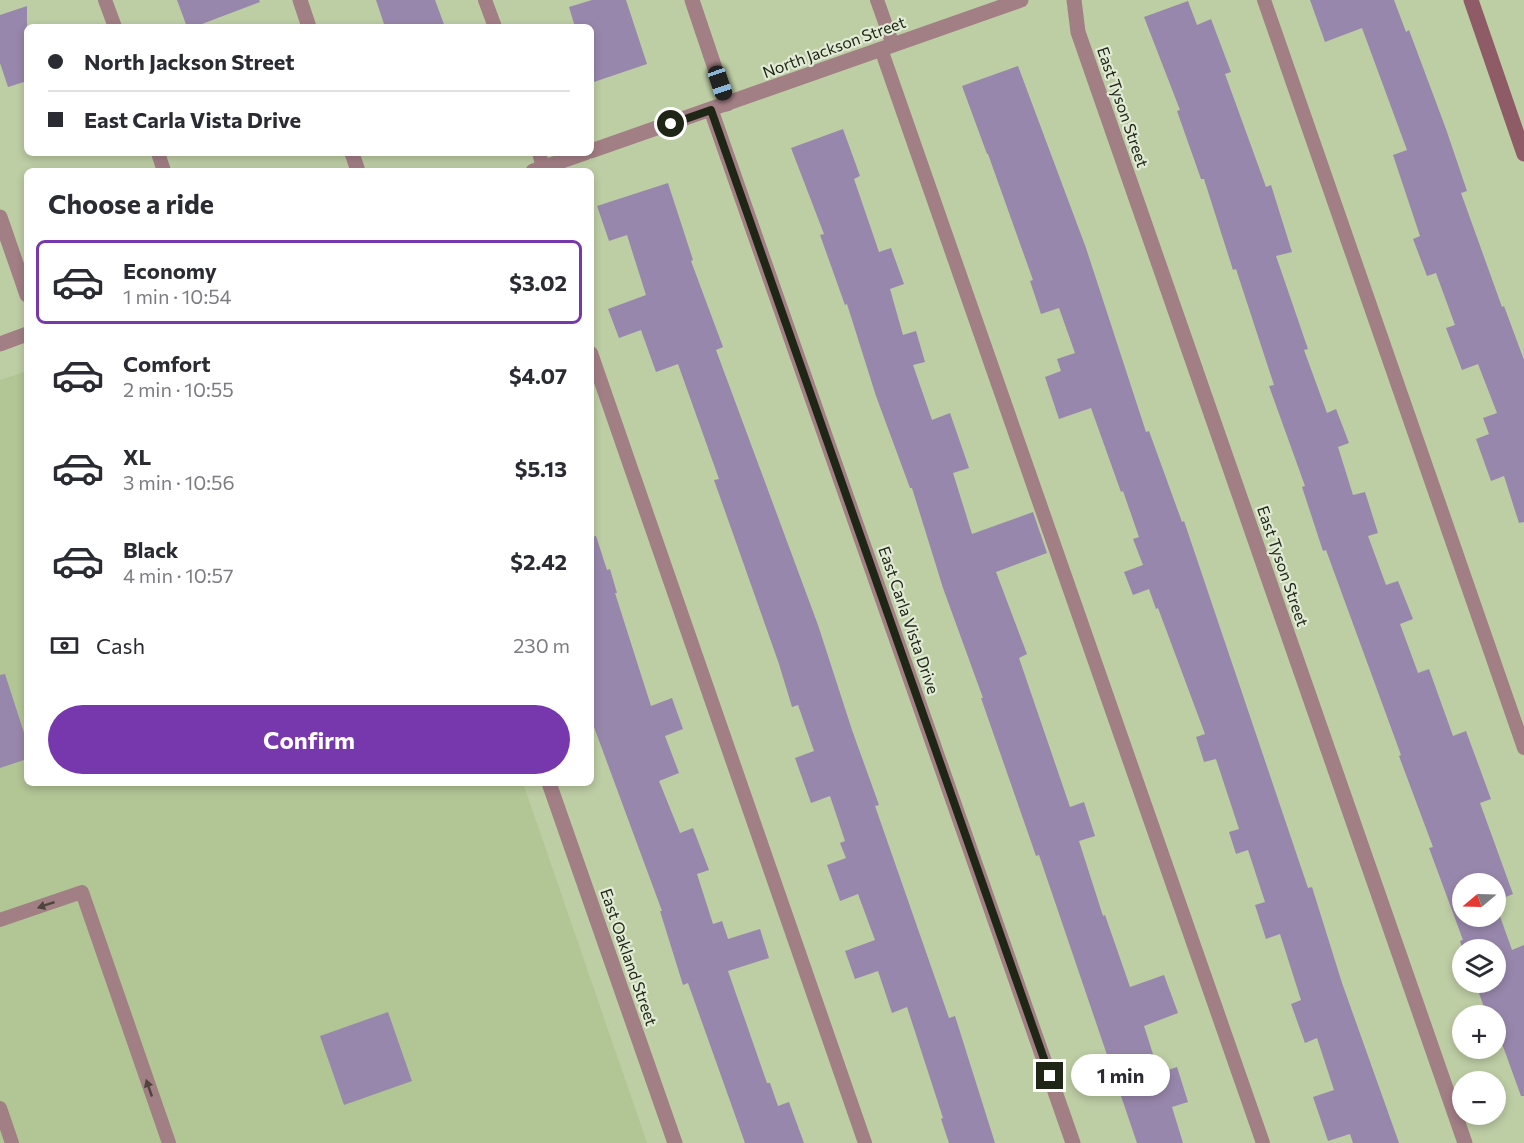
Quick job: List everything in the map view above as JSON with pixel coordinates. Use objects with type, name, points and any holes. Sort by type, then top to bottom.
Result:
[{"type":"street","points":[[300,0],[308,24]]},
{"type":"street","points":[[692,0],[727,104]]},
{"type":"street","name":"North Jackson Street","points":[[594,150],[1021,0]]},
{"type":"street","name":"East Tyson Street","points":[[1074,0],[1078,32],[1465,1143]]},
{"type":"street","points":[[1471,0],[1524,154]]},
{"type":"street","name":"East Carla Vista Drive","points":[[711,110],[1073,1143]]},
{"type":"street","points":[[538,164],[572,156]]},
{"type":"street","points":[[0,217],[24,286]]},
{"type":"street","points":[[0,344],[24,335]]},
{"type":"street","name":"East Oakland Street","points":[[550,786],[675,1143]]},
{"type":"lane","points":[[105,0],[114,24]]},
{"type":"lane","points":[[485,0],[494,24]]},
{"type":"lane","points":[[877,0],[887,47],[1263,1143]]},
{"type":"lane","points":[[1264,0],[1524,748]]},
{"type":"lane","points":[[594,362],[865,1143]]},
{"type":"lane","points":[[5,919],[82,892],[169,1143]]},
{"type":"lane","points":[[0,1108],[12,1143]]},
{"type":"shaded area","points":[[24,372],[24,786],[524,786],[647,1143],[0,1143],[0,380]]},
{"type":"building","points":[[177,0],[259,0],[260,2],[202,24],[186,24]]},
{"type":"building","points":[[376,0],[435,0],[444,24],[384,24]]},
{"type":"building","points":[[592,0],[626,0],[647,64],[594,82],[594,24],[574,24],[569,7]]},
{"type":"building","points":[[1310,0],[1394,0],[1406,32],[1409,30],[1467,191],[1461,193],[1502,307],[1504,306],[1524,360],[1524,522],[1519,523],[1504,476],[1491,481],[1476,439],[1489,434],[1483,418],[1497,413],[1478,364],[1462,370],[1446,328],[1455,325],[1436,273],[1427,276],[1413,239],[1420,236],[1393,155],[1407,150],[1362,28],[1325,42]]},
{"type":"building","points":[[1188,1],[1197,25],[1211,19],[1231,72],[1225,74],[1266,187],[1271,185],[1292,252],[1276,256],[1308,349],[1304,350],[1327,413],[1336,409],[1349,443],[1338,447],[1353,495],[1365,492],[1378,533],[1368,536],[1386,585],[1398,581],[1413,619],[1400,624],[1418,673],[1429,669],[1453,736],[1466,731],[1491,799],[1480,803],[1505,873],[1452,873],[1452,910],[1429,848],[1433,847],[1399,756],[1401,755],[1326,550],[1323,551],[1302,487],[1305,486],[1269,386],[1274,385],[1236,269],[1233,270],[1204,179],[1201,179],[1177,111],[1180,110],[1144,17]]},
{"type":"building","points":[[27,6],[27,24],[24,24],[24,82],[8,87],[0,63],[0,15]]},
{"type":"building","points":[[1018,66],[1086,248],[1146,432],[1149,431],[1182,522],[1184,521],[1308,888],[1312,887],[1342,983],[1399,1143],[1353,1143],[1350,1134],[1328,1141],[1313,1097],[1334,1090],[1317,1038],[1305,1043],[1291,1004],[1301,1000],[1280,934],[1266,939],[1255,905],[1265,902],[1248,850],[1236,854],[1229,832],[1239,829],[1216,759],[1204,762],[1196,737],[1205,734],[1158,608],[1156,609],[1149,589],[1133,595],[1124,572],[1143,565],[1133,539],[1139,537],[1123,491],[1121,492],[1091,408],[1059,419],[1045,377],[1061,371],[1057,359],[1075,353],[1059,308],[1041,314],[1030,281],[1033,280],[962,86]]},
{"type":"building","points":[[843,129],[860,176],[854,179],[879,252],[891,248],[904,284],[890,289],[903,335],[916,331],[925,362],[913,365],[932,420],[950,413],[969,468],[953,473],[972,534],[1033,512],[1047,553],[996,572],[1027,654],[1019,658],[1070,807],[1084,802],[1095,836],[1079,841],[1103,916],[1105,915],[1130,987],[1164,975],[1178,1013],[1144,1026],[1159,1073],[1177,1067],[1188,1102],[1172,1107],[1183,1143],[1137,1143],[1039,855],[1036,856],[943,588],[912,488],[910,488],[876,396],[847,304],[845,305],[820,235],[824,234],[791,148]]},
{"type":"building","points":[[668,183],[693,260],[691,261],[723,347],[716,350],[818,625],[879,805],[875,806],[949,1018],[955,1016],[995,1143],[949,1143],[907,1007],[892,1013],[878,971],[855,979],[845,951],[875,940],[858,894],[840,901],[827,865],[846,858],[840,843],[845,841],[830,796],[811,803],[795,758],[814,751],[798,705],[792,707],[714,480],[719,479],[678,364],[656,372],[641,330],[619,338],[608,309],[646,295],[627,235],[609,241],[597,206]]},
{"type":"building","points":[[594,536],[596,536],[607,570],[610,569],[617,593],[615,593],[651,706],[672,698],[683,729],[665,736],[679,773],[659,781],[680,833],[693,828],[709,870],[697,874],[713,924],[722,921],[728,939],[760,929],[769,958],[728,971],[767,1083],[770,1083],[778,1106],[789,1102],[804,1143],[745,1143],[688,983],[683,985],[660,911],[662,911],[594,727]]},
{"type":"building","points":[[5,674],[24,733],[24,760],[0,768],[0,675]]},
{"type":"building","points":[[1506,875],[1513,894],[1506,897]]},
{"type":"building","points":[[1458,927],[1504,927],[1512,950],[1524,945],[1524,1096],[1521,1096],[1506,1055],[1506,1005],[1483,1005],[1479,993],[1506,993],[1506,939],[1463,939]]},
{"type":"building","points":[[388,1012],[412,1081],[344,1105],[320,1036]]},
{"type":"route","points":[[671,124],[711,110],[1050,1076]]}]
